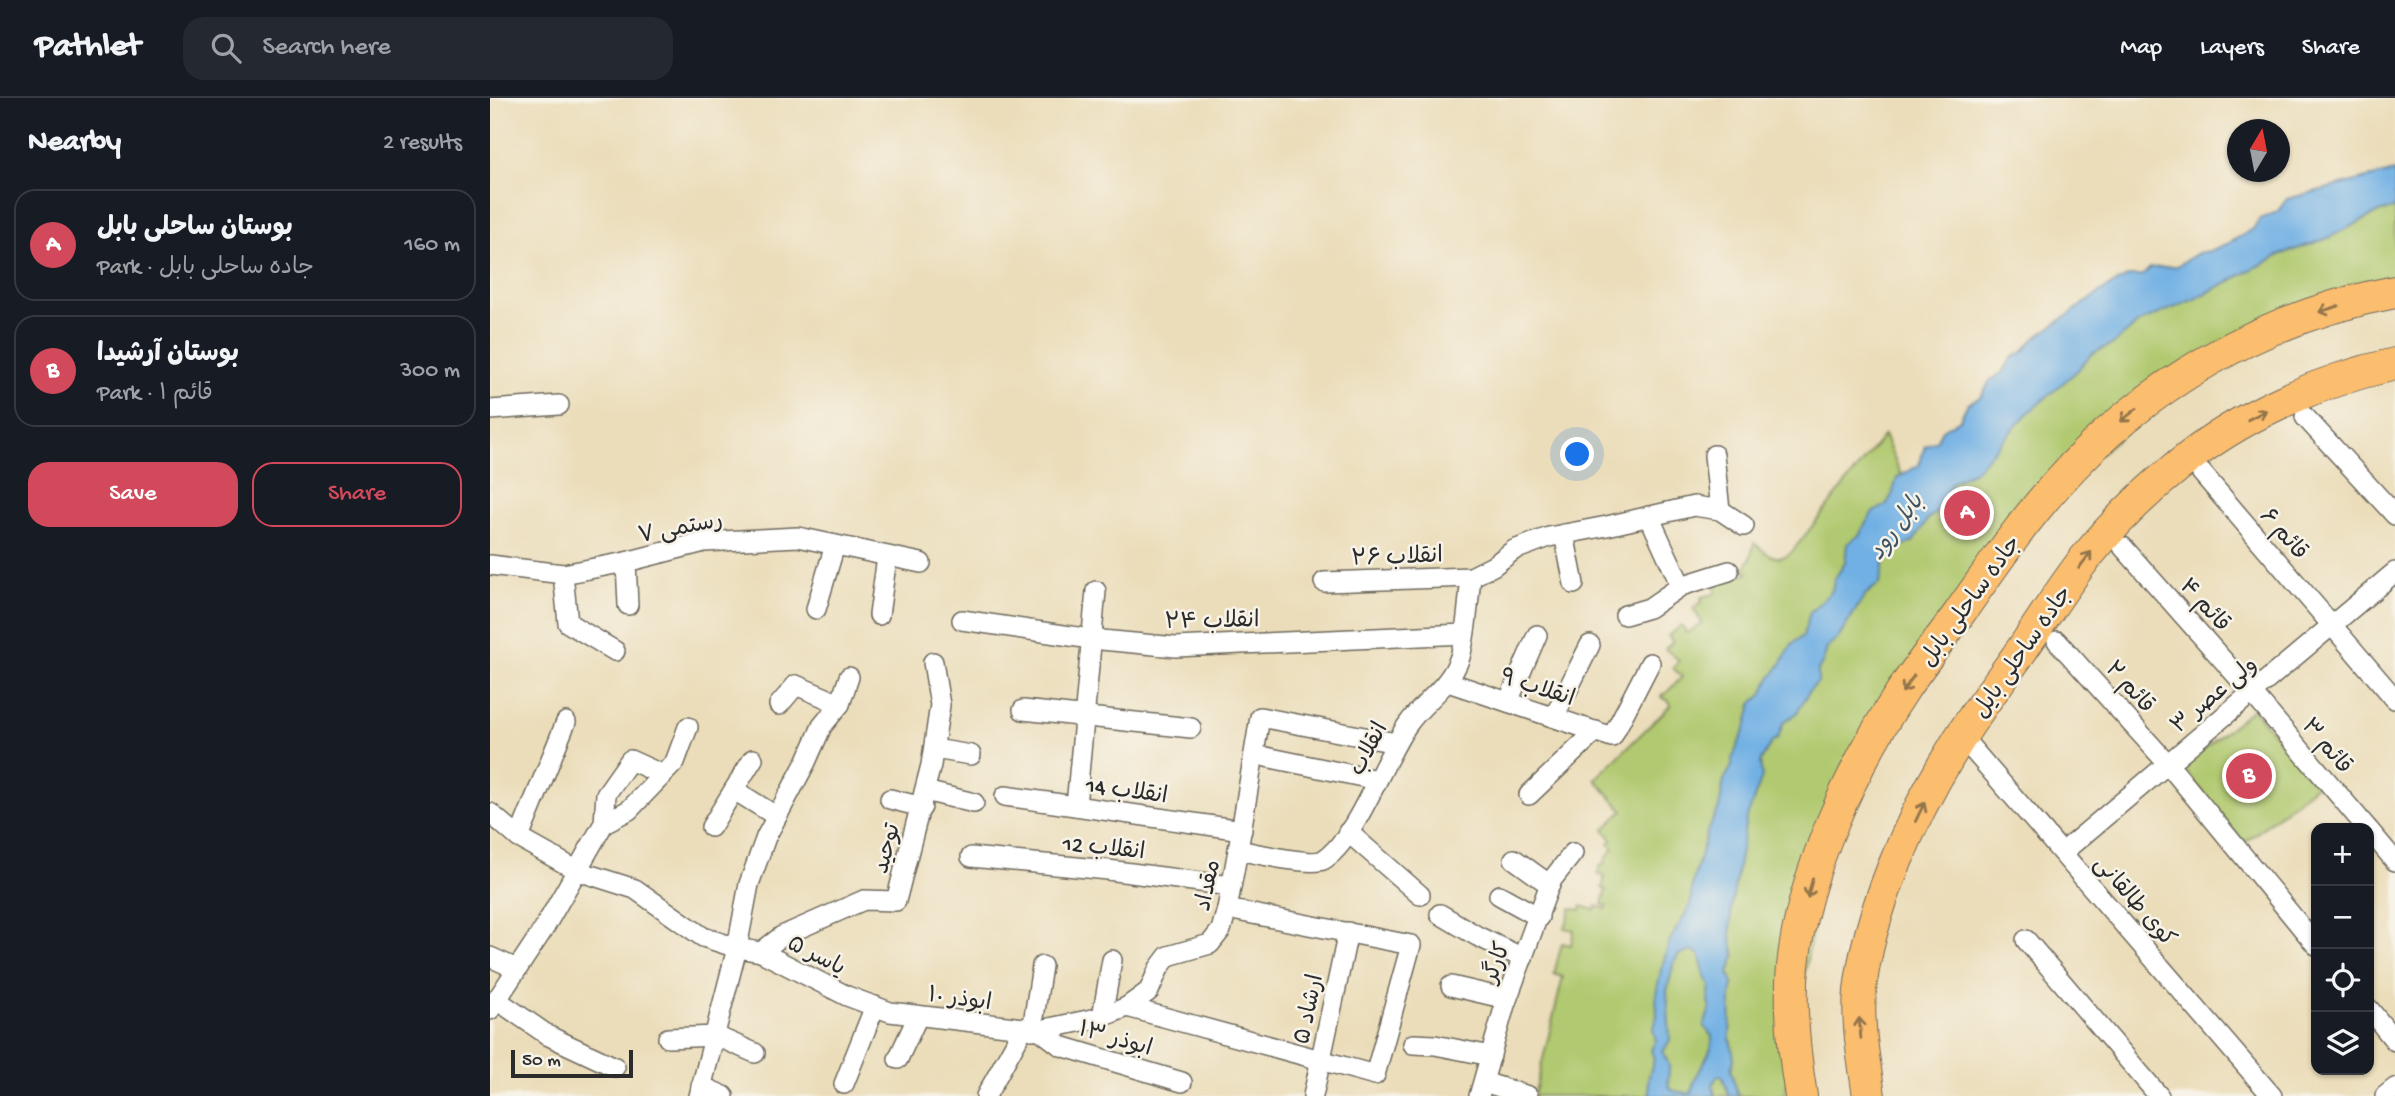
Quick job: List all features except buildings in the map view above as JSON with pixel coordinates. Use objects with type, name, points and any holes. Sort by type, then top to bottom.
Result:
[{"type":"main road","name":"جاده ساحلی بابل","points":[[1801,1096],[1792,1030],[1793,968],[1799,930],[1827,837],[1860,766],[1903,691],[2027,519],[2067,472],[2112,429],[2148,400],[2193,370],[2240,344],[2283,325],[2342,305],[2395,292]]},
{"type":"main road","name":"جاده ساحلی بایل","points":[[1869,1096],[1859,1014],[1860,990],[1879,907],[1905,841],[1961,737],[2086,557],[2146,493],[2206,446],[2252,417],[2332,382],[2395,364]]},
{"type":"street","points":[[490,410],[559,405]]},
{"type":"street","points":[[2305,417],[2395,515]]},
{"type":"street","points":[[1714,455],[1720,510]]},
{"type":"street","name":"قائم ۶","points":[[2201,472],[2395,699]]},
{"type":"street","points":[[1471,577],[1493,566],[1514,550],[1549,537],[1694,506],[1720,510],[1744,526]]},
{"type":"street","points":[[1649,516],[1681,586]]},
{"type":"street","points":[[1564,534],[1574,584]]},
{"type":"street","name":"رستمی ۷","points":[[490,565],[563,575],[704,542],[798,537],[920,563]]},
{"type":"street","points":[[816,608],[835,545]]},
{"type":"street","name":"قائم ۴","points":[[2123,547],[2252,693]]},
{"type":"street","points":[[879,615],[887,557]]},
{"type":"street","points":[[626,562],[628,605]]},
{"type":"street","points":[[1625,615],[1649,608],[1681,586],[1729,571]]},
{"type":"street","name":"ولی عصر ۳","points":[[2063,852],[2395,572]]},
{"type":"street","points":[[563,575],[568,623],[615,651]]},
{"type":"street","name":"انقلاب ۲۶","points":[[1324,582],[1471,577]]},
{"type":"street","name":"انقلاب","points":[[1238,850],[1321,861],[1335,850],[1348,832],[1409,722],[1448,682],[1460,657],[1471,577]]},
{"type":"street","points":[[1076,806],[1096,591]]},
{"type":"street","name":"انقلاب ۲۴","points":[[962,620],[1091,639],[1176,647],[1464,634]]},
{"type":"street","points":[[1508,702],[1537,635]]},
{"type":"street","name":"قائم ۲","points":[[2057,641],[2168,764],[2311,939]]},
{"type":"street","points":[[1554,717],[1590,645]]},
{"type":"street","name":"توحید","points":[[761,952],[782,936],[864,900],[896,901],[924,799],[934,749],[940,705],[933,662]]},
{"type":"street","points":[[1529,795],[1604,734],[1650,663]]},
{"type":"street","points":[[724,1096],[700,1091],[737,948],[749,884],[776,816],[806,762],[822,726],[840,704],[849,677]]},
{"type":"street","name":"انقلاب ۹","points":[[1448,682],[1604,734]]},
{"type":"street","points":[[779,705],[796,685],[840,704]]},
{"type":"street","name":"قائم ۳","points":[[2252,693],[2363,823]]},
{"type":"street","points":[[1023,710],[1191,728]]},
{"type":"street","name":"مقداد","points":[[1031,1029],[1102,1017],[1128,1007],[1149,991],[1159,968],[1168,956],[1210,944],[1221,930],[1242,830],[1260,716],[1396,743]]},
{"type":"street","points":[[519,838],[566,722]]},
{"type":"street","points":[[604,823],[629,810],[675,762],[688,727]]},
{"type":"street","name":"کوی طالقانی","points":[[1961,737],[2272,1096]]},
{"type":"street","points":[[934,749],[971,755]]},
{"type":"street","points":[[1266,757],[1377,780]]},
{"type":"street","points":[[711,827],[753,759]]},
{"type":"street","points":[[615,1067],[549,1037],[493,1005],[578,871],[604,823],[606,794],[630,760],[663,775]]},
{"type":"street","points":[[734,790],[776,816]]},
{"type":"street","name":"انقلاب 14","points":[[1005,796],[1242,830]]},
{"type":"street","points":[[890,799],[974,803]]},
{"type":"street","name":"یاسر ۵","points":[[490,813],[519,838],[578,871],[635,889],[703,937],[737,948],[761,952],[848,996],[875,1006]]},
{"type":"street","points":[[1348,832],[1420,895]]},
{"type":"street","name":"قائم ۳","points":[[2374,836],[2395,861]]},
{"type":"street","name":"کارگر","points":[[1481,1089],[1507,999],[1550,885],[1573,853]]},
{"type":"street","name":"انقلاب 12","points":[[971,858],[1108,870],[1231,886]]},
{"type":"street","points":[[1514,859],[1550,885]]},
{"type":"street","points":[[1499,895],[1539,917]]},
{"type":"street","points":[[1128,1007],[1375,1075],[1411,945],[1227,909]]},
{"type":"street","points":[[1440,914],[1477,936],[1523,958]]},
{"type":"street","name":"ارشاد ۵","points":[[1313,1096],[1348,932]]},
{"type":"street","points":[[2025,940],[2159,1096]]},
{"type":"street","points":[[490,957],[517,969]]},
{"type":"street","points":[[1102,1017],[1112,960]]},
{"type":"street","points":[[988,1095],[1031,1029],[1042,966]]},
{"type":"street","points":[[1451,986],[1507,999]]},
{"type":"street","points":[[844,1084],[875,1006]]},
{"type":"street","name":"ابوذر ۱۰","points":[[875,1006],[890,1012],[1031,1029]]},
{"type":"street","points":[[2371,1012],[2395,1041]]},
{"type":"street","points":[[898,1059],[918,1016]]},
{"type":"street","name":"ابوذر ۱۳","points":[[1031,1029],[1061,1046],[1182,1082]]},
{"type":"street","points":[[668,1038],[716,1036],[755,1054]]},
{"type":"street","points":[[1413,1044],[1435,1045],[1491,1056]]},
{"type":"street","points":[[2385,1096],[2395,1088]]},
{"type":"street","points":[[1481,1089],[1528,1096]]},
{"type":"green space","points":[[2395,175],[2395,292],[2213,358],[2037,507],[1827,837],[1785,1096],[1534,1096],[1563,977],[1554,974],[1562,943],[1571,945],[1574,930],[1565,928],[1571,908],[1581,910],[1582,906],[1595,910],[1597,906],[1606,909],[1607,906],[1602,904],[1606,890],[1602,888],[1605,877],[1598,874],[1601,865],[1604,865],[1614,848],[1609,844],[1612,840],[1604,829],[1623,811],[1595,779],[1671,705],[1661,697],[1662,694],[1682,677],[1673,668],[1679,660],[1665,649],[1673,642],[1668,636],[1681,626],[1687,633],[1702,623],[1693,608],[1702,602],[1701,597],[1715,594],[1716,583],[1732,575],[1747,575],[1748,571],[1743,571],[1750,559],[1754,543],[1776,557],[1791,553],[1884,435],[1911,498],[2187,275],[2292,207]]},
{"type":"green space","points":[[2253,709],[2316,785],[2244,843],[2182,767]]},
{"type":"water","name":"بابل رود","points":[[2395,171],[2395,209],[2381,211],[2328,238],[2280,255],[2197,298],[2140,322],[2113,344],[2091,354],[2078,370],[2027,414],[1976,470],[1951,483],[1941,509],[1928,519],[1913,542],[1900,547],[1884,562],[1880,583],[1865,595],[1839,637],[1827,648],[1818,670],[1818,682],[1809,691],[1797,713],[1783,723],[1778,738],[1760,762],[1762,777],[1746,820],[1731,909],[1731,939],[1735,955],[1729,973],[1733,983],[1730,1039],[1734,1058],[1731,1070],[1738,1096],[1729,1096],[1720,1075],[1713,1084],[1715,1096],[1650,1096],[1648,1079],[1654,1059],[1651,1050],[1656,1040],[1653,1031],[1661,970],[1670,940],[1690,906],[1693,881],[1708,829],[1719,808],[1724,780],[1732,766],[1732,759],[1747,724],[1752,704],[1762,695],[1792,644],[1803,636],[1810,612],[1832,591],[1834,580],[1845,563],[1847,544],[1859,535],[1872,513],[1886,505],[1897,478],[1919,465],[1925,446],[1936,441],[1942,430],[1960,419],[1968,403],[1981,397],[1990,381],[2003,372],[2012,358],[2023,352],[2034,339],[2108,287],[2129,276],[2142,276],[2150,268],[2177,266],[2198,253],[2227,244],[2253,229],[2260,219],[2277,212],[2287,199]],"holes":[[[1692,951],[1699,954],[1710,986],[1710,1008],[1704,1026],[1712,1041],[1692,1092],[1688,1094],[1672,1090],[1668,1085],[1669,1066],[1663,1052],[1670,1040],[1667,991],[1678,955]]]},
{"type":"place","name":"بوستان ساحلی بابل","points":[[1967,513]]},
{"type":"place","name":"بوستان آرشیدا","points":[[2249,776]]}]
